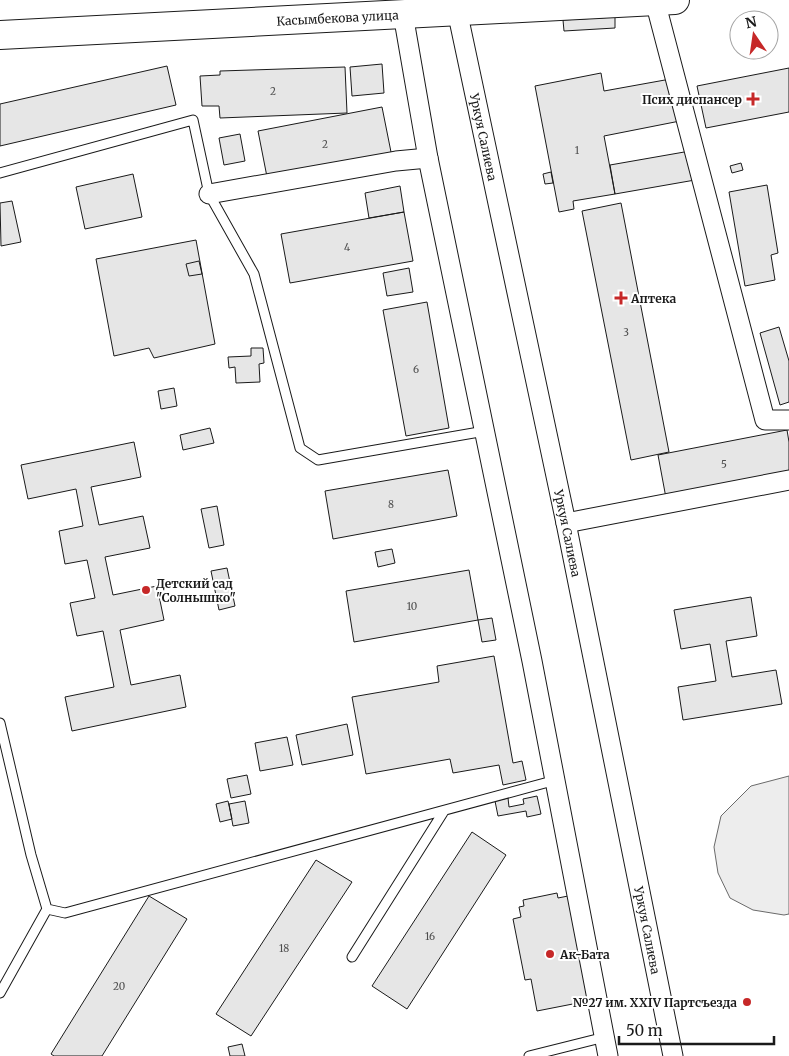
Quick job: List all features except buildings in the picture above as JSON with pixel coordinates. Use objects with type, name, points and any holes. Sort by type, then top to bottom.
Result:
[{"type":"highway","name":"Касымбекова улица","points":[[0,35],[404,14],[456,5],[665,1]]},
{"type":"street","points":[[665,1],[765,420],[789,420]]},
{"type":"street","name":"Уркуя Салиева","points":[[456,5],[566,523],[673,1056]]},
{"type":"street","points":[[404,14],[428,158],[556,780],[608,1056]]},
{"type":"street","points":[[210,194],[396,161],[428,158]]},
{"type":"street","points":[[566,523],[789,480]]},
{"type":"lane","points":[[0,173],[193,120],[210,194],[254,274],[300,448],[318,460],[485,431]]},
{"type":"lane","points":[[0,722],[31,856],[47,909],[0,993]]},
{"type":"lane","points":[[47,909],[65,913],[556,780]]},
{"type":"lane","points":[[352,957],[444,811]]},
{"type":"lane","points":[[529,1056],[605,1037]]},
{"type":"shaded area","points":[[789,776],[789,914],[784,915],[753,910],[730,898],[718,873],[714,847],[721,816],[751,786]]},
{"type":"place","name":"Псих диспансер","points":[[753,99]]},
{"type":"place","name":"Аптека","points":[[621,298]]},
{"type":"place","name":"Детский сад \"Солнышко\"","points":[[146,590]]},
{"type":"place","name":"Ак-Бата","points":[[550,954]]},
{"type":"place","name":"№27 им. XXIV Партсъезда","points":[[747,1002]]}]
